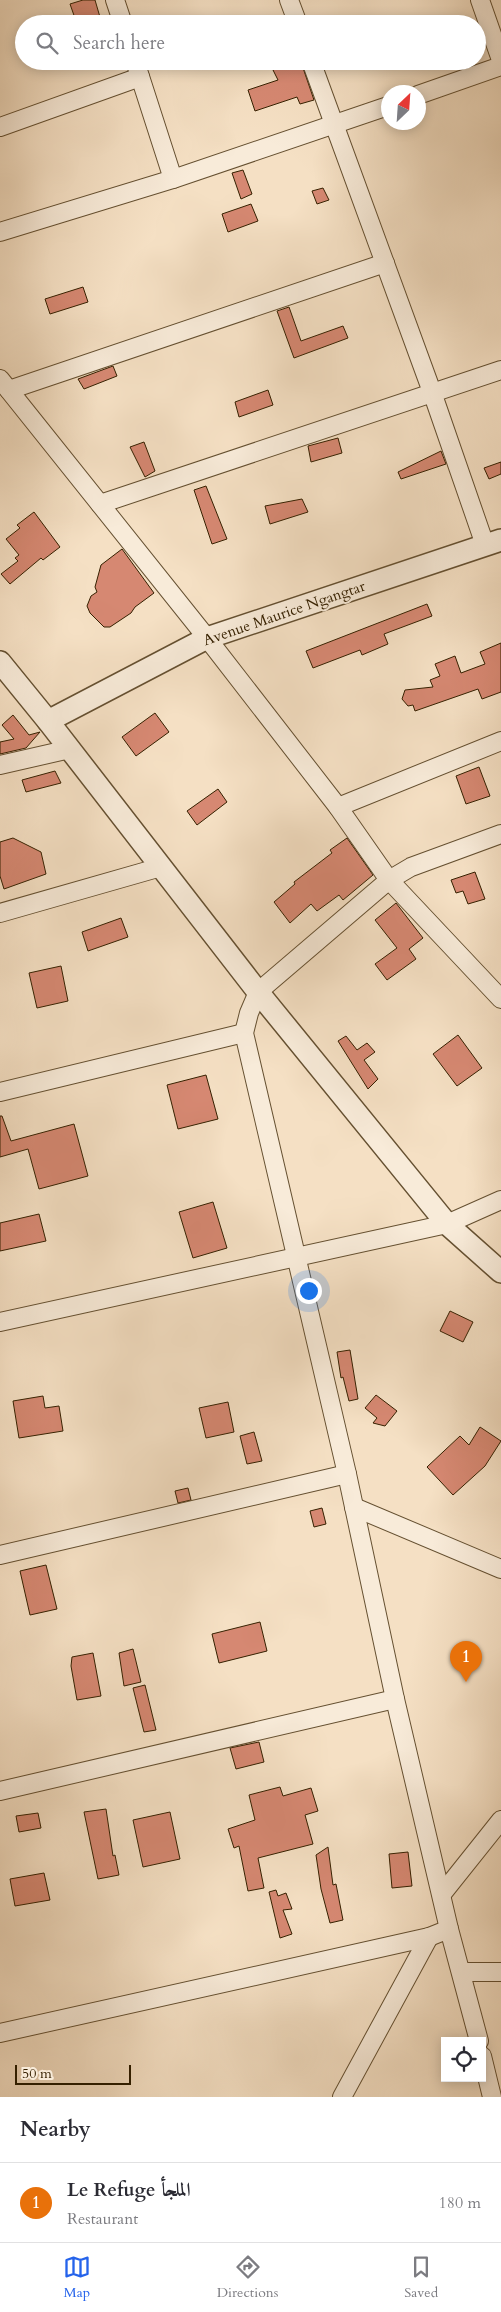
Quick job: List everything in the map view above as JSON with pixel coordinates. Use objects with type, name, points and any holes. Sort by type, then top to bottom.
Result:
[{"type":"street","points":[[115,0],[120,15]]},
{"type":"street","points":[[289,0],[295,15]]},
{"type":"street","points":[[480,0],[485,15]]},
{"type":"street","points":[[486,17],[501,60]]},
{"type":"street","points":[[426,92],[501,66]]},
{"type":"street","points":[[0,126],[136,70]]},
{"type":"street","points":[[138,70],[173,178]]},
{"type":"street","points":[[314,70],[432,392],[493,542]]},
{"type":"street","points":[[0,232],[173,178],[381,109]]},
{"type":"street","points":[[385,263],[4,385],[207,638],[338,807],[389,880],[501,999]]},
{"type":"street","points":[[100,504],[501,370]]},
{"type":"street","name":"Avenue Maurice Ngangtar","points":[[48,721],[207,638],[493,542]]},
{"type":"street","points":[[0,662],[70,749],[258,992],[447,1224],[501,1272]]},
{"type":"street","points":[[338,807],[501,741]]},
{"type":"street","points":[[0,765],[70,749]]},
{"type":"street","points":[[478,2037],[449,1929],[395,1699],[347,1474],[244,1033],[249,1013],[258,992],[389,880],[411,867],[501,834]]},
{"type":"street","points":[[0,912],[161,867]]},
{"type":"street","points":[[0,1092],[244,1033]]},
{"type":"street","points":[[0,1322],[447,1224],[501,1200]]},
{"type":"street","points":[[0,1555],[347,1474]]},
{"type":"street","points":[[354,1507],[501,1569]]},
{"type":"street","points":[[0,1791],[395,1699]]},
{"type":"street","points":[[442,1894],[501,1820]]},
{"type":"street","points":[[0,2033],[429,1937],[449,1929]]},
{"type":"street","points":[[342,2097],[429,1937]]},
{"type":"street","points":[[462,1972],[501,1972]]},
{"type":"street","points":[[486,2072],[492,2097]]},
{"type":"building","points":[[83,0],[95,0],[99,15],[74,15],[70,4]]},
{"type":"building","points":[[273,70],[304,70],[314,100],[300,104],[297,97],[255,111],[248,90],[278,80]]},
{"type":"building","points":[[243,170],[252,194],[241,199],[232,173]]},
{"type":"building","points":[[323,188],[329,200],[317,204],[312,191]]},
{"type":"building","points":[[251,204],[258,221],[228,232],[222,214]]},
{"type":"building","points":[[83,287],[88,302],[50,314],[45,299]]},
{"type":"building","points":[[289,307],[301,341],[343,326],[348,338],[294,358],[277,311]]},
{"type":"building","points":[[113,366],[117,376],[84,389],[78,379]]},
{"type":"building","points":[[268,390],[273,405],[239,417],[235,402]]},
{"type":"building","points":[[338,438],[342,453],[311,462],[308,446]]},
{"type":"building","points":[[144,442],[155,471],[145,477],[130,447]]},
{"type":"building","points":[[441,451],[446,464],[401,479],[398,472]]},
{"type":"building","points":[[501,462],[501,474],[489,479],[484,468]]},
{"type":"building","points":[[206,486],[227,539],[212,544],[194,490]]},
{"type":"building","points":[[302,499],[308,512],[270,524],[265,506]]},
{"type":"building","points":[[34,512],[60,547],[43,560],[41,558],[10,584],[1,574],[18,561],[15,558],[19,555],[6,539],[20,528],[17,525]]},
{"type":"building","points":[[122,549],[154,593],[135,607],[131,613],[110,627],[104,627],[90,613],[87,606],[91,596],[97,592],[95,587],[101,565]]},
{"type":"building","points":[[427,604],[432,616],[384,634],[388,644],[362,655],[360,650],[313,668],[306,651]]},
{"type":"building","points":[[501,643],[501,692],[482,699],[478,689],[415,711],[413,705],[408,706],[402,699],[405,690],[433,687],[430,680],[440,676],[435,664],[455,656],[461,673],[485,664],[480,652]]},
{"type":"building","points":[[155,713],[169,732],[136,756],[122,737]]},
{"type":"building","points":[[13,715],[29,735],[40,732],[26,748],[0,754],[0,742],[14,739],[2,725]]},
{"type":"building","points":[[479,767],[490,796],[466,804],[456,776]]},
{"type":"building","points":[[55,771],[61,783],[26,792],[22,780]]},
{"type":"building","points":[[218,789],[227,802],[197,825],[187,811]]},
{"type":"building","points":[[13,838],[41,852],[46,874],[4,889],[0,876],[0,842]]},
{"type":"building","points":[[347,838],[373,875],[343,900],[339,895],[317,911],[311,904],[290,923],[274,902],[295,884],[294,882],[332,853],[330,850]]},
{"type":"building","points":[[475,872],[485,899],[468,904],[463,891],[456,893],[451,880]]},
{"type":"building","points":[[396,903],[423,938],[409,949],[416,959],[387,980],[375,964],[397,948],[375,920]]},
{"type":"building","points":[[121,918],[128,937],[88,951],[82,932]]},
{"type":"building","points":[[61,966],[68,1001],[37,1008],[29,973]]},
{"type":"building","points":[[458,1035],[482,1068],[457,1086],[433,1054]]},
{"type":"building","points":[[346,1036],[357,1050],[367,1043],[375,1052],[364,1060],[378,1079],[368,1089],[338,1041]]},
{"type":"building","points":[[206,1075],[218,1119],[178,1129],[167,1085]]},
{"type":"building","points":[[0,1116],[2,1116],[11,1141],[74,1124],[88,1176],[39,1189],[28,1149],[0,1157]]},
{"type":"building","points":[[213,1202],[227,1248],[193,1258],[179,1212]]},
{"type":"building","points":[[39,1214],[46,1241],[0,1251],[0,1223]]},
{"type":"building","points":[[450,1311],[473,1322],[463,1342],[440,1331]]},
{"type":"building","points":[[350,1350],[358,1399],[349,1401],[343,1377],[341,1378],[337,1352]]},
{"type":"building","points":[[376,1395],[397,1411],[385,1426],[373,1423],[377,1418],[365,1408]]},
{"type":"building","points":[[43,1396],[45,1408],[59,1406],[63,1431],[19,1438],[13,1401]]},
{"type":"building","points":[[228,1402],[234,1432],[206,1438],[199,1408]]},
{"type":"building","points":[[480,1427],[501,1441],[485,1466],[453,1495],[427,1467],[460,1436],[469,1445]]},
{"type":"building","points":[[254,1432],[262,1461],[247,1464],[240,1436]]},
{"type":"building","points":[[188,1488],[191,1500],[178,1503],[175,1491]]},
{"type":"building","points":[[322,1508],[326,1524],[314,1527],[310,1511]]},
{"type":"building","points":[[46,1565],[57,1609],[30,1615],[20,1571]]},
{"type":"building","points":[[260,1622],[267,1651],[219,1663],[212,1634]]},
{"type":"building","points":[[133,1649],[141,1682],[124,1686],[119,1653]]},
{"type":"building","points":[[93,1653],[101,1696],[77,1700],[71,1666],[72,1657]]},
{"type":"building","points":[[145,1685],[156,1730],[144,1732],[133,1688]]},
{"type":"building","points":[[259,1742],[264,1762],[236,1769],[230,1748]]},
{"type":"building","points":[[280,1787],[283,1796],[311,1788],[318,1811],[305,1815],[313,1844],[258,1858],[264,1888],[248,1891],[239,1846],[234,1848],[228,1829],[255,1820],[249,1795]]},
{"type":"building","points":[[106,1809],[113,1856],[115,1855],[119,1875],[98,1879],[84,1812]]},
{"type":"building","points":[[170,1812],[180,1859],[143,1867],[133,1820]]},
{"type":"building","points":[[38,1813],[41,1828],[19,1832],[16,1816]]},
{"type":"building","points":[[328,1847],[333,1885],[336,1884],[343,1920],[330,1923],[321,1889],[316,1855]]},
{"type":"building","points":[[408,1852],[412,1886],[392,1888],[389,1854]]},
{"type":"building","points":[[44,1873],[50,1900],[15,1906],[10,1879]]},
{"type":"building","points":[[276,1890],[278,1896],[286,1893],[292,1909],[283,1910],[292,1934],[280,1938],[269,1892]]},
{"type":"place","name":"Le Refuge الملجأ","points":[[466,1682]]}]
